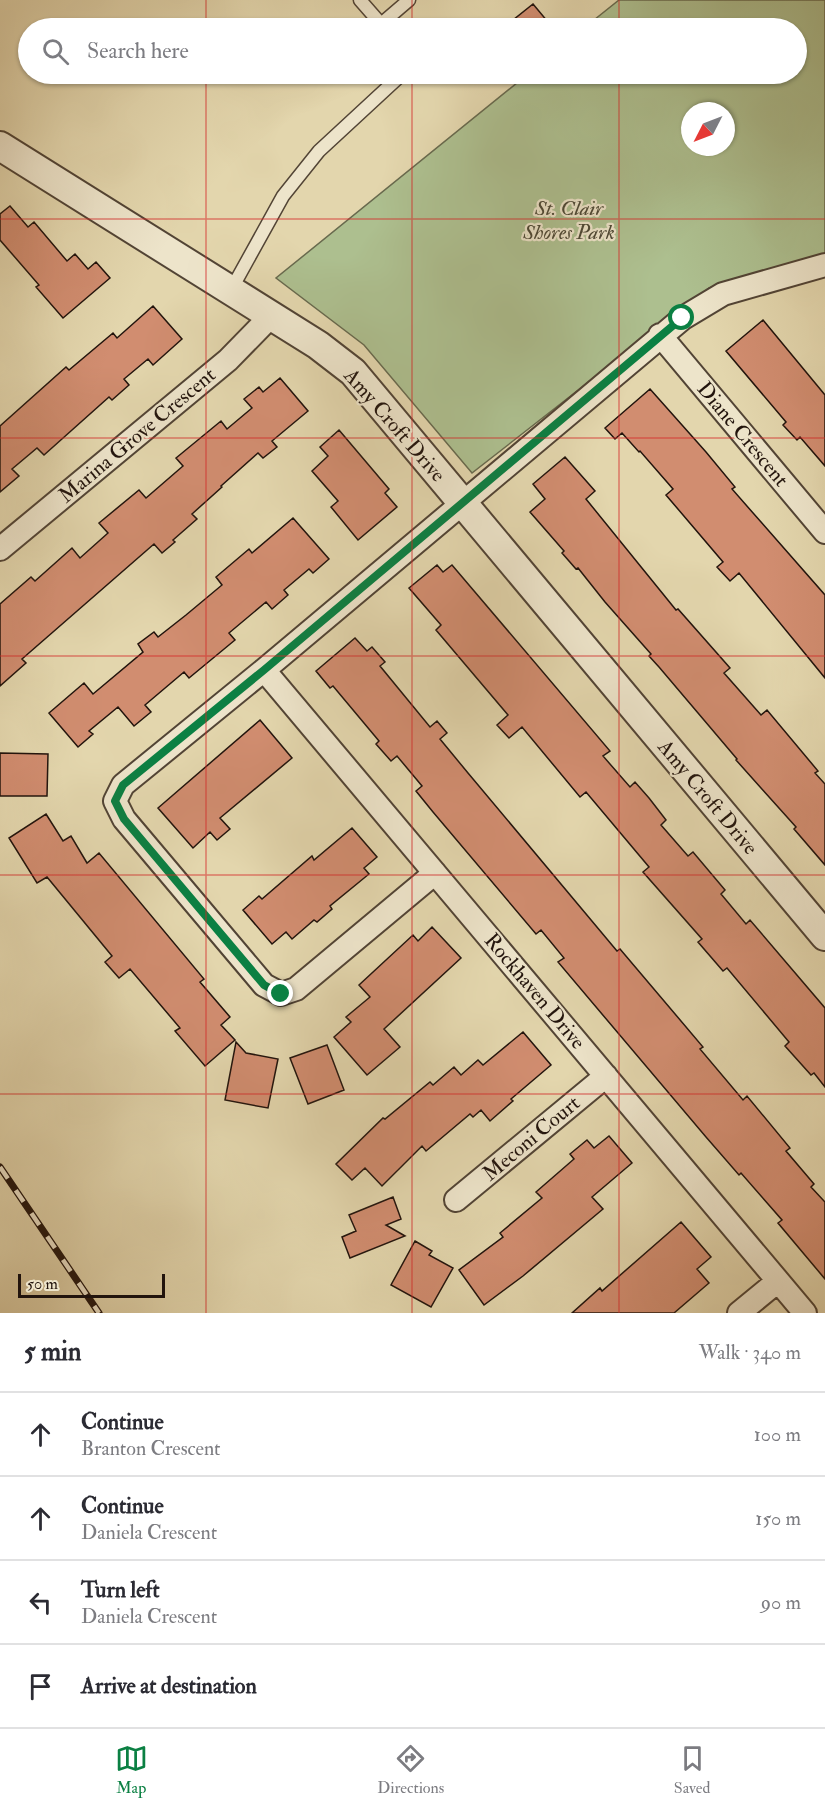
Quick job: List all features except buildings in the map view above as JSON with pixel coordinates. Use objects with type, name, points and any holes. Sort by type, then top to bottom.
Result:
[{"type":"street","name":"Amy Croft Drive","points":[[0,146],[318,345],[353,372],[825,936]]},
{"type":"street","points":[[435,873],[297,989],[281,994],[264,985],[124,819],[115,801],[123,785],[264,670],[682,318],[723,294],[825,265]]},
{"type":"street","name":"Marina Grove Crescent","points":[[0,549],[228,360],[271,316]]},
{"type":"street","name":"Diane Crescent","points":[[660,335],[825,532]]},
{"type":"street","name":"Rockhaven Drive","points":[[264,670],[805,1313]]},
{"type":"street","name":"Meconi Court","points":[[456,1200],[606,1076]]},
{"type":"street","points":[[739,1313],[778,1281]]},
{"type":"lane","points":[[360,0],[375,18]]},
{"type":"lane","points":[[390,18],[409,0]]},
{"type":"lane","points":[[231,291],[283,196],[319,151],[391,84]]},
{"type":"green space","name":"St. Clair Shores Park","points":[[619,0],[825,0],[825,254],[709,288],[472,473],[364,345],[276,278],[516,84],[807,84],[807,18],[596,18]]},
{"type":"railway","points":[[0,1167],[99,1313]]},
{"type":"route","points":[[281,994],[264,985],[124,819],[115,801],[123,785],[264,670],[682,318]]}]
